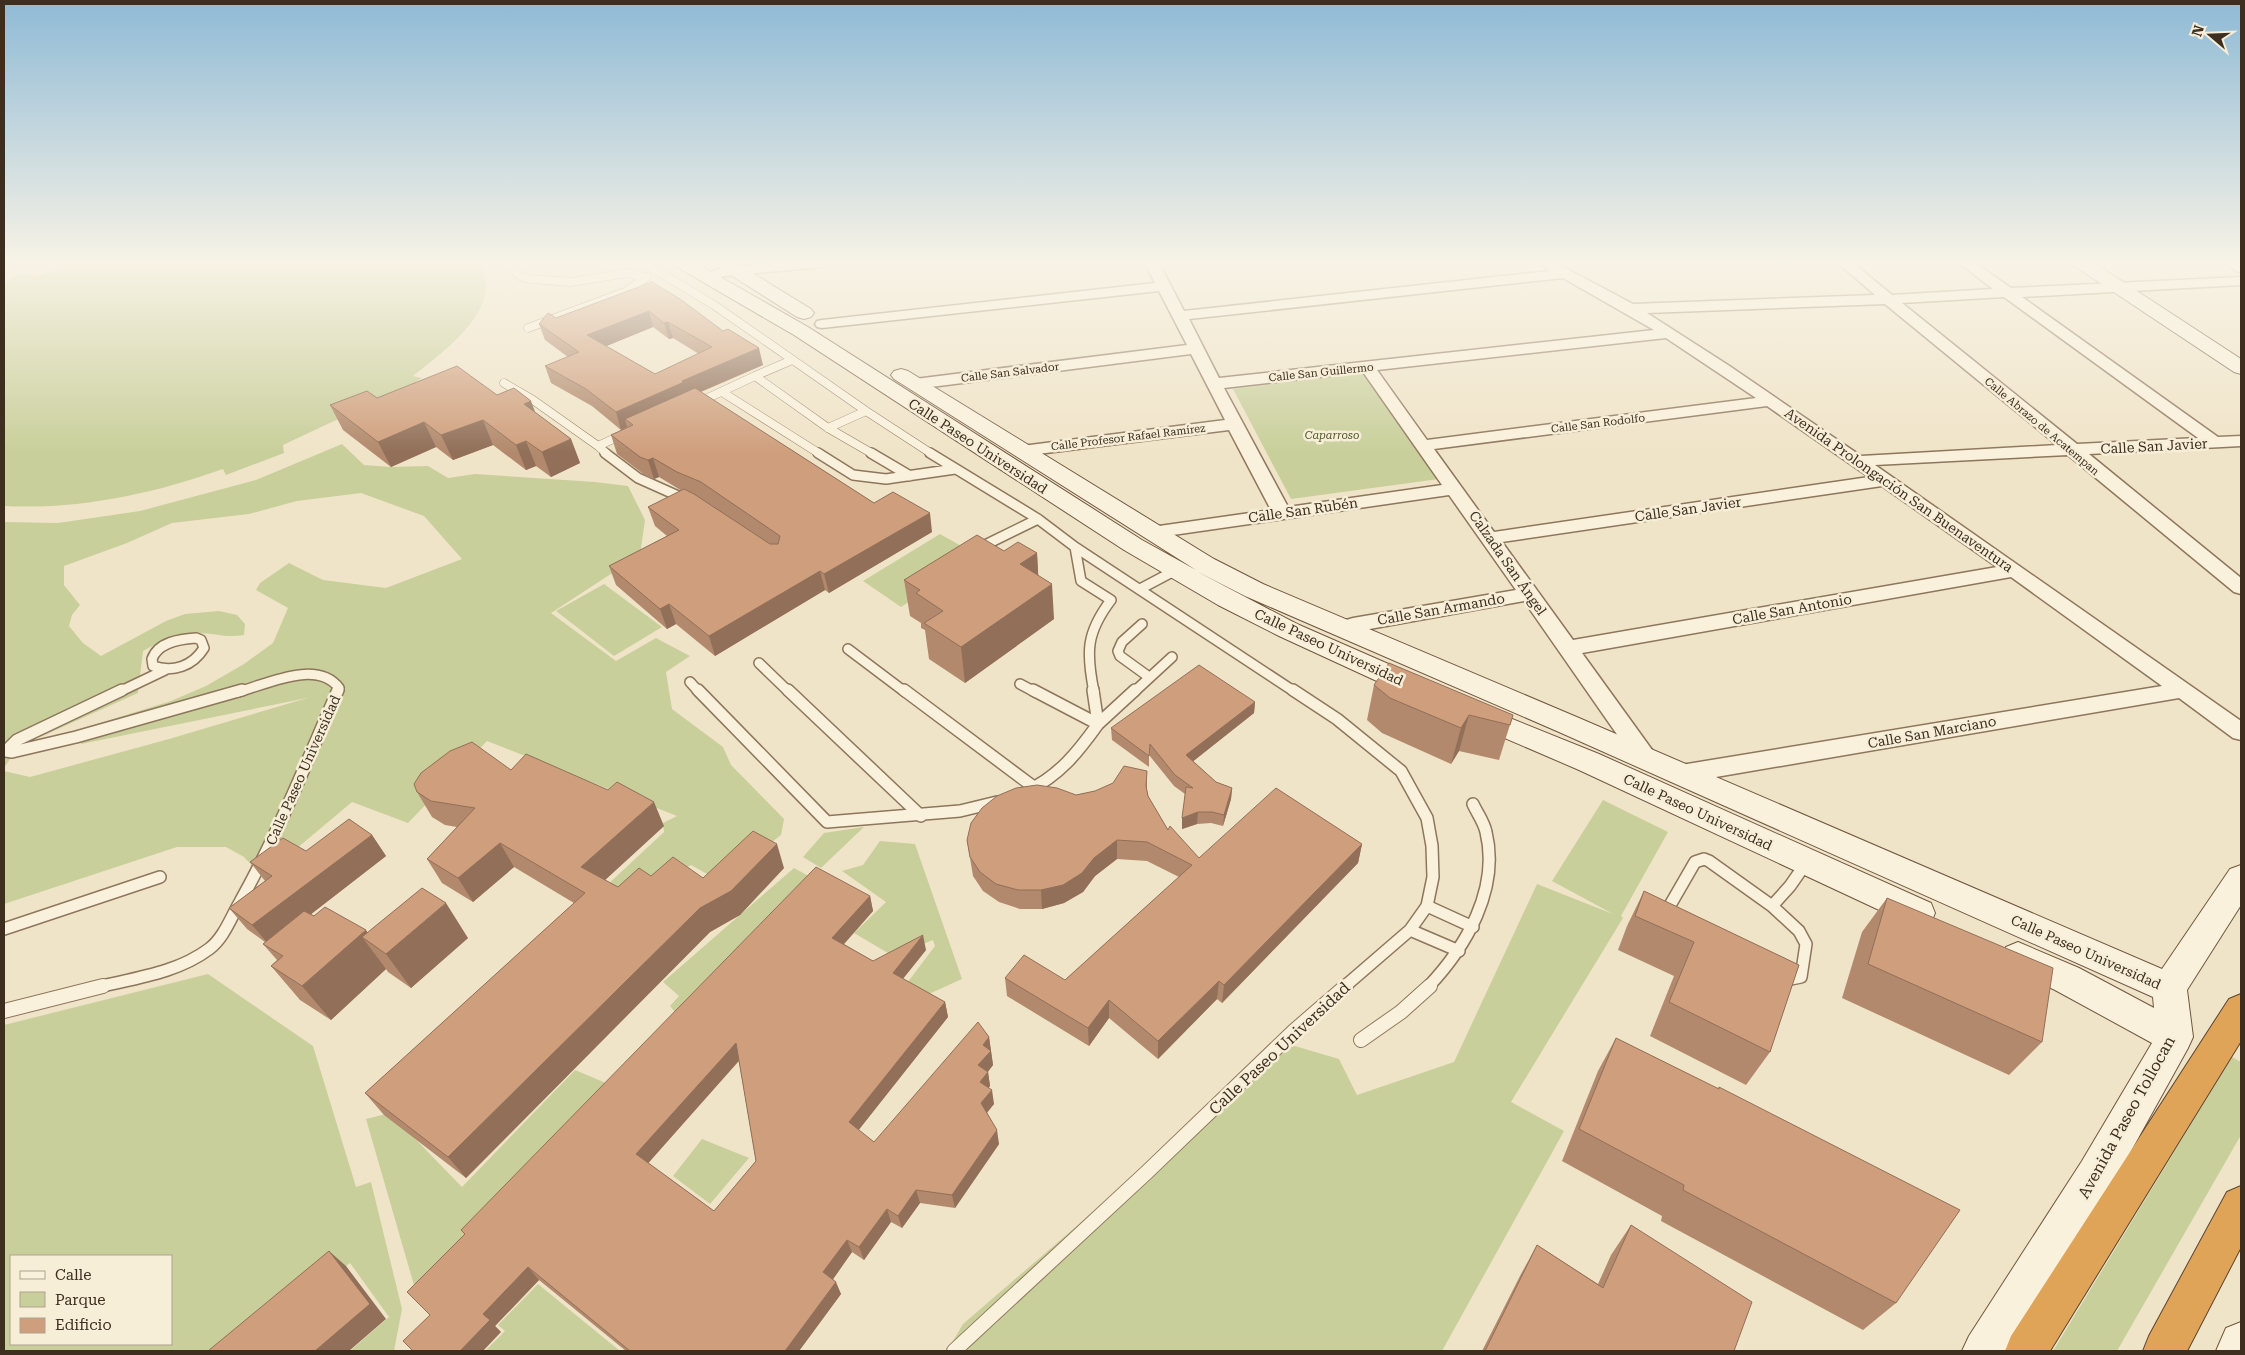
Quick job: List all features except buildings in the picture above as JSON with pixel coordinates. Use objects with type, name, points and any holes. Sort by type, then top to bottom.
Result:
[{"type":"highway","points":[[2026,1351],[2241,1010]]},
{"type":"highway","points":[[2164,1351],[2238,1219]]},
{"type":"street","name":"Calle Paseo Universidad","points":[[809,326],[916,384],[1204,565],[1254,590],[1682,774],[1804,850]]},
{"type":"street","points":[[812,328],[827,326]]},
{"type":"street","points":[[1184,326],[1194,349],[1282,513]]},
{"type":"street","name":"Avenida Prolongación San Buenaventura","points":[[1656,326],[1771,401],[2015,570],[2241,732]]},
{"type":"street","name":"Calle Abrazo de Acatempan","points":[[1923,326],[2241,588]]},
{"type":"street","points":[[2054,326],[2214,442]]},
{"type":"street","points":[[2179,326],[2241,368]]},
{"type":"street","points":[[2206,326],[2241,349]]},
{"type":"street","name":"Calle Paseo Universidad","points":[[812,328],[1133,546],[1288,630],[1598,766],[1804,850],[2169,988]]},
{"type":"street","name":"Calle San Guillermo","points":[[1213,384],[1667,333]]},
{"type":"street","name":"Calle San Salvador","points":[[916,384],[1194,349]]},
{"type":"street","name":"Calzada San Ángel","points":[[1367,367],[1425,445],[1647,760]]},
{"type":"street","name":"Calle San Rodolfo","points":[[1425,445],[1771,401]]},
{"type":"street","name":"Calle Profesor Rafael Ramírez","points":[[1022,450],[1234,424]]},
{"type":"street","name":"Calle San Javier","points":[[1857,461],[2241,441]]},
{"type":"street","name":"Calle San Javier","points":[[1491,538],[1885,480]]},
{"type":"street","name":"Calle San Rubén","points":[[1152,532],[1455,489]]},
{"type":"street","name":"Calle San Antonio","points":[[1568,648],[2015,570]]},
{"type":"street","name":"Calle San Armando","points":[[1353,625],[1529,594]]},
{"type":"street","name":"Calle San Marciano","points":[[1682,774],[2182,690]]},
{"type":"street","points":[[2169,988],[2241,878]]},
{"type":"street","name":"Calle Paseo Universidad","points":[[1886,881],[1950,927]]},
{"type":"street","points":[[1995,947],[2067,979],[2175,1037]]},
{"type":"street","name":"Avenida Paseo Tollocan","points":[[1984,1351],[2096,1174],[2175,1037],[2169,988]]},
{"type":"street","points":[[2237,1351],[2241,1343]]},
{"type":"lane","points":[[528,328],[533,326]]},
{"type":"lane","name":"Calle Paseo Universidad","points":[[744,326],[955,470],[1038,519],[1075,547],[1337,719],[1400,771],[1428,818],[1432,846],[1433,877],[1427,906],[1410,930],[1294,1031],[1146,1173],[954,1351]]},
{"type":"lane","points":[[690,406],[792,360]]},
{"type":"lane","points":[[755,376],[828,428],[910,476]]},
{"type":"lane","points":[[504,383],[533,400],[598,446],[638,480],[694,502]]},
{"type":"lane","points":[[722,392],[853,475],[877,479],[955,470]]},
{"type":"lane","points":[[828,428],[866,411]]},
{"type":"lane","points":[[598,446],[631,431]]},
{"type":"lane","points":[[976,538],[978,553],[1038,519]]},
{"type":"lane","points":[[1075,547],[1080,581],[1111,600],[1102,612],[1087,644],[1090,678],[1098,724]]},
{"type":"lane","points":[[1140,589],[1176,570]]},
{"type":"lane","points":[[1142,624],[1122,642],[1118,651],[1120,656],[1149,677]]},
{"type":"lane","points":[[188,638],[201,640],[204,643],[202,653],[190,663],[165,670],[153,666],[151,662],[156,652],[163,646],[188,638]]},
{"type":"lane","points":[[848,650],[1036,788]]},
{"type":"lane","points":[[690,682],[824,821],[830,822],[920,816],[960,811],[1015,796],[1036,788],[1062,771],[1098,724],[1172,657]]},
{"type":"lane","points":[[759,663],[920,816]]},
{"type":"lane","name":"Calle Paseo Universidad","points":[[4,1011],[171,969],[193,959],[210,948],[221,936],[264,860],[339,688],[328,676],[301,674],[76,737],[12,752],[6,751],[8,747],[18,740],[165,670]]},
{"type":"lane","points":[[1020,684],[1098,724]]},
{"type":"lane","points":[[1361,1040],[1414,1002],[1459,951],[1473,927],[1487,884],[1490,856],[1486,832],[1473,804]]},
{"type":"lane","points":[[1772,906],[1790,886],[1802,866],[1804,850]]},
{"type":"lane","points":[[1683,923],[1670,915],[1669,907],[1695,862],[1699,860],[1709,861],[1772,906],[1799,930],[1806,944],[1801,977],[1791,979],[1774,972]]},
{"type":"lane","points":[[4,929],[160,877]]},
{"type":"lane","points":[[1427,906],[1473,927]]},
{"type":"lane","points":[[1410,930],[1459,951]]},
{"type":"green space","points":[[4,326],[469,326],[440,354],[413,376],[422,378],[383,403],[351,413],[283,445],[284,453],[226,475],[223,469],[142,493],[87,503],[32,507],[4,506]]},
{"type":"green space","name":"Caparroso","points":[[1366,373],[1439,479],[1291,499],[1233,389]]},
{"type":"green space","points":[[342,444],[364,465],[391,467],[428,466],[448,478],[475,474],[628,486],[645,520],[640,555],[551,613],[616,661],[656,638],[690,656],[666,672],[672,709],[723,747],[731,765],[784,819],[781,835],[749,860],[725,884],[691,865],[619,907],[590,901],[664,832],[663,823],[677,816],[487,741],[408,823],[352,802],[265,875],[258,872],[244,857],[226,847],[177,847],[4,904],[4,771],[30,777],[169,739],[307,698],[81,744],[84,728],[171,701],[206,686],[244,664],[273,643],[288,608],[256,590],[260,583],[289,563],[323,580],[386,588],[462,559],[424,516],[361,493],[297,501],[249,514],[172,523],[127,543],[64,566],[64,585],[80,605],[72,615],[69,626],[83,643],[101,656],[166,621],[185,614],[219,611],[237,615],[245,624],[244,635],[228,636],[203,633],[185,635],[159,643],[143,651],[138,693],[18,747],[4,768],[4,522],[58,523],[140,511],[256,480]]},
{"type":"green space","points":[[940,534],[979,556],[901,607],[863,581]]},
{"type":"green space","points":[[604,584],[662,627],[614,656],[556,611]]},
{"type":"green space","points":[[1603,800],[1668,832],[1621,916],[1623,918],[1511,1102],[1564,1131],[1442,1351],[947,1351],[963,1324],[1288,1044],[1339,1059],[1357,1095],[1454,1062],[1537,884],[1613,914],[1552,881]]},
{"type":"green space","points":[[864,827],[821,868],[803,857],[824,833]]},
{"type":"green space","points":[[880,841],[915,844],[962,979],[918,999],[904,987],[935,946],[933,940],[893,956],[854,933],[886,902],[842,871],[863,865]]},
{"type":"green space","points":[[794,868],[816,880],[679,1017],[670,1006],[679,996],[663,982]]},
{"type":"green space","points":[[208,974],[313,1046],[356,1187],[371,1182],[402,1309],[394,1351],[350,1351],[389,1317],[350,1263],[239,1351],[4,1351],[4,1025]]},
{"type":"green space","points":[[2232,1057],[2241,1062],[2241,1135],[2117,1351],[2053,1351]]},
{"type":"green space","points":[[575,1070],[606,1083],[418,1299],[366,1119],[390,1113],[462,1187]]},
{"type":"green space","points":[[702,1139],[749,1158],[710,1204],[673,1176]]},
{"type":"green space","points":[[538,1284],[620,1351],[485,1351],[505,1331],[498,1325]]}]
